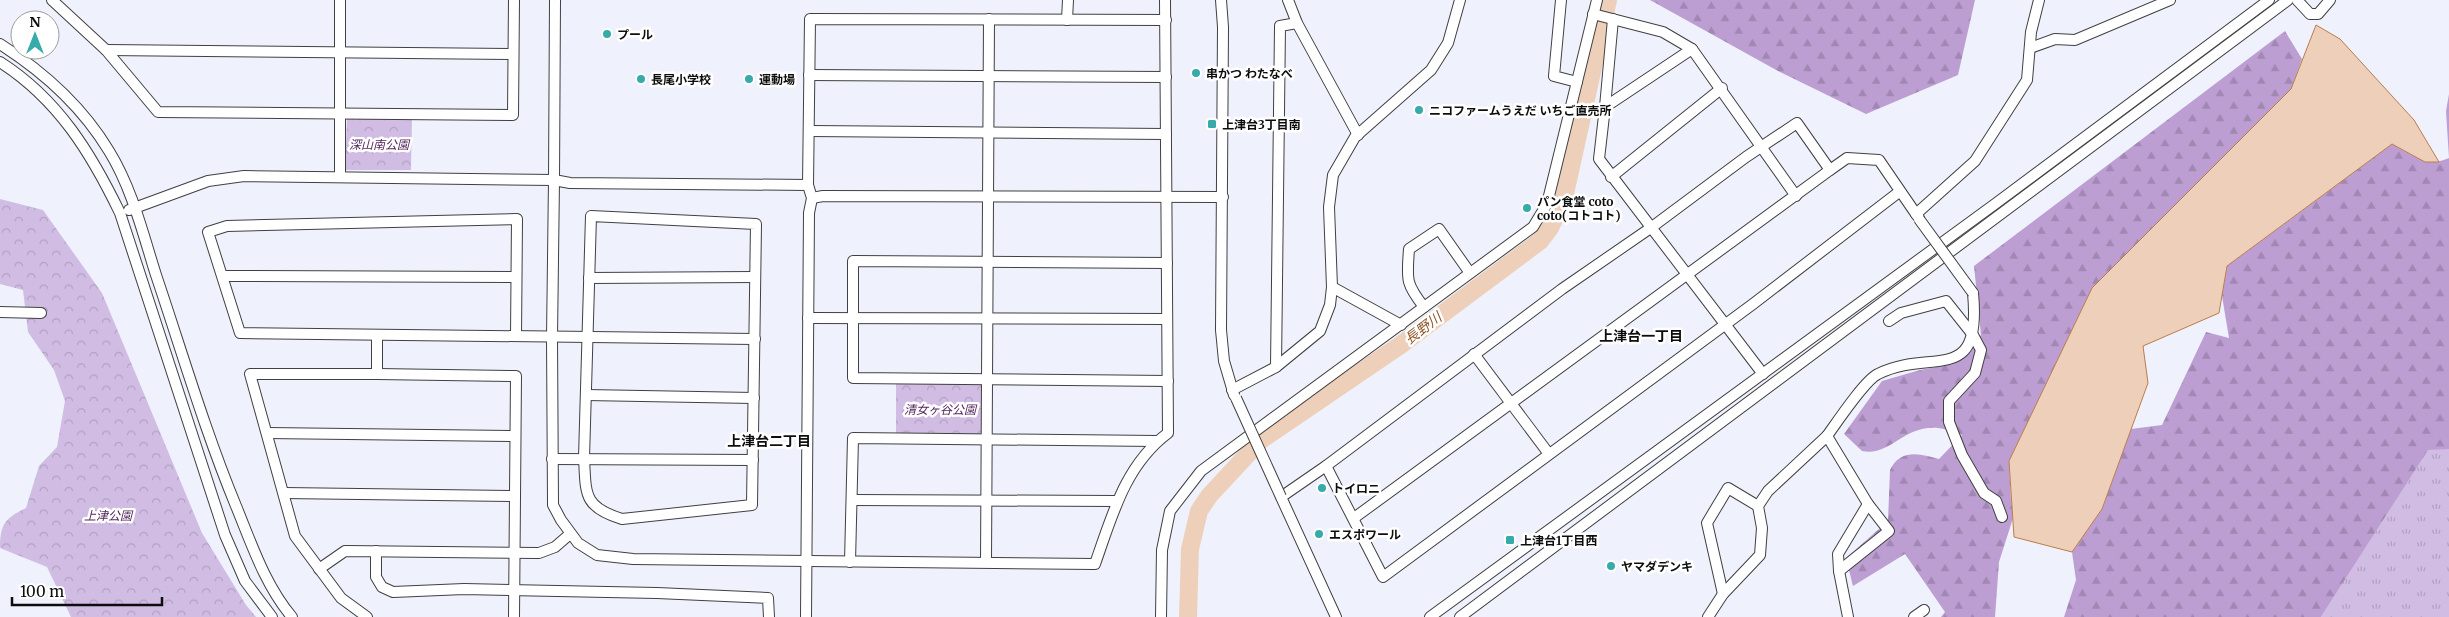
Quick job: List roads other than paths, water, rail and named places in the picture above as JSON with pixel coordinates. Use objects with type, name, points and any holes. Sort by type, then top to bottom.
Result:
[{"type":"street","points":[[52,0],[106,50],[158,112],[513,115],[514,0]]},
{"type":"street","points":[[340,0],[340,177]]},
{"type":"street","points":[[555,0],[552,338],[553,505],[570,534],[578,543],[597,555],[633,560],[1095,564],[1116,501],[1130,476],[1157,441],[1168,433],[1165,0]]},
{"type":"street","points":[[1067,20],[1068,0]]},
{"type":"street","points":[[1221,0],[1223,27],[1222,346],[1226,371],[1234,394],[1336,617]]},
{"type":"street","points":[[1288,0],[1297,23],[1358,135]]},
{"type":"street","points":[[1234,394],[1276,368],[1320,330],[1330,305],[1332,287],[1329,207],[1333,175],[1358,135],[1432,70],[1448,43],[1460,0]]},
{"type":"street","points":[[1561,0],[1554,76],[1577,82]]},
{"type":"street","points":[[1161,617],[1162,550],[1170,511],[1201,471],[1533,227],[1547,204],[1597,0]]},
{"type":"street","points":[[1918,216],[1975,161],[2027,80],[2030,48],[2039,0]]},
{"type":"street","points":[[2030,48],[2055,39],[2075,40],[2170,0]]},
{"type":"street","points":[[1430,617],[1763,374],[2269,0]]},
{"type":"street","points":[[1460,617],[2288,0]]},
{"type":"street","points":[[2297,0],[2304,10],[2310,14],[2318,14],[2330,0]]},
{"type":"street","points":[[1593,14],[1663,32],[1692,49],[1722,88],[1796,196]]},
{"type":"street","points":[[806,617],[809,213],[812,198],[808,185],[810,19],[1166,20]]},
{"type":"street","points":[[986,562],[989,19]]},
{"type":"street","points":[[1613,20],[1599,159],[1763,374]]},
{"type":"street","points":[[1276,368],[1280,26],[1297,23]]},
{"type":"street","points":[[0,44],[27,62],[61,91],[88,120],[110,152],[134,208],[221,469],[264,575],[282,605],[292,617]]},
{"type":"street","points":[[1605,108],[1692,49]]},
{"type":"street","points":[[106,50],[513,54]]},
{"type":"street","points":[[0,62],[46,98],[75,132],[99,169],[120,213],[225,535],[245,581],[272,617]]},
{"type":"street","points":[[809,75],[1166,77]]},
{"type":"street","points":[[1611,177],[1722,88]]},
{"type":"street","points":[[1281,497],[1326,466],[1562,289],[1652,227],[1761,146],[1797,123],[1830,170]]},
{"type":"street","points":[[810,131],[1166,134]]},
{"type":"street","points":[[1354,518],[1847,158],[1879,160],[1899,192],[1973,293],[1975,323],[1973,335],[1969,344],[1948,360],[1907,364],[1877,374],[1827,436],[1768,491],[1758,506],[1762,528],[1760,555],[1723,594],[1708,617]]},
{"type":"street","points":[[120,213],[191,187],[224,178],[258,175],[554,180],[570,183],[808,185]]},
{"type":"street","points":[[1326,466],[1383,577],[1753,304],[1899,192]]},
{"type":"street","points":[[812,198],[823,196],[1223,198]]},
{"type":"street","points":[[591,216],[756,224],[755,277],[752,505],[622,519],[602,513],[586,494],[584,458],[591,216]]},
{"type":"street","points":[[516,336],[517,219],[227,226],[208,232],[240,333],[754,339]]},
{"type":"street","points":[[1424,308],[1410,290],[1407,277],[1409,249],[1439,229],[1470,273]]},
{"type":"street","points":[[1167,263],[853,261],[853,378],[1168,381]]},
{"type":"street","points":[[223,276],[516,278]]},
{"type":"street","points":[[589,278],[755,277]]},
{"type":"street","points":[[1332,287],[1401,325]]},
{"type":"street","points":[[1889,321],[1901,313],[1946,302],[1973,335],[1981,350],[1975,373],[1949,401],[1949,422],[1962,455],[1984,493],[1996,501],[2002,517]]},
{"type":"street","points":[[0,312],[41,313]]},
{"type":"street","points":[[808,318],[1167,319]]},
{"type":"street","points":[[377,335],[377,374]]},
{"type":"street","points":[[1474,354],[1510,405],[1549,454]]},
{"type":"street","points":[[368,617],[341,598],[295,536],[250,374],[516,376],[514,617]]},
{"type":"street","points":[[586,395],[754,398]]},
{"type":"street","points":[[267,433],[515,436]]},
{"type":"street","points":[[1827,436],[1868,504],[1889,531],[1839,571]]},
{"type":"street","points":[[850,562],[854,438],[1157,441]]},
{"type":"street","points":[[552,459],[753,460]]},
{"type":"street","points":[[1723,594],[1707,523],[1728,488],[1758,506]]},
{"type":"street","points":[[284,493],[515,496]]},
{"type":"street","points":[[852,500],[1116,501]]},
{"type":"street","points":[[1848,617],[1839,571],[1838,554],[1868,504]]},
{"type":"street","points":[[319,569],[346,551],[539,553],[554,547],[570,534]]},
{"type":"street","points":[[376,551],[376,577],[382,586],[393,592],[464,589],[657,593],[768,598],[769,617]]},
{"type":"street","points":[[1914,617],[1924,610]]},
{"type":"waterway","name":"長野川","points":[[1188,617],[1190,549],[1199,511],[1209,496],[1261,440],[1402,344],[1540,241],[1550,228],[1564,198],[1608,0]]},
{"type":"place","name":"プール","points":[[607,34]]},
{"type":"place","name":"串かつ わたなべ","points":[[1196,73]]},
{"type":"place","name":"長尾小学校","points":[[641,79]]},
{"type":"place","name":"運動場","points":[[749,79]]},
{"type":"place","name":"ニコファームうえだ いちご直売所","points":[[1419,110]]},
{"type":"place","name":"上津台3丁目南","points":[[1212,124]]},
{"type":"place","name":"パン食堂 coto coto(コトコト)","points":[[1527,208]]},
{"type":"place","name":"トイロニ","points":[[1322,488]]},
{"type":"place","name":"エスポワール","points":[[1319,534]]},
{"type":"place","name":"上津台1丁目西","points":[[1510,540]]},
{"type":"place","name":"ヤマダデンキ","points":[[1611,566]]},
{"type":"district","name":"上津台一丁目","points":[[1641,336]]},
{"type":"district","name":"上津台二丁目","points":[[769,441]]},
{"type":"park label","name":"深山南公園","points":[[379,144]]},
{"type":"park label","name":"清女ヶ谷公園","points":[[940,409]]},
{"type":"park label","name":"上津公園","points":[[108,515]]}]
